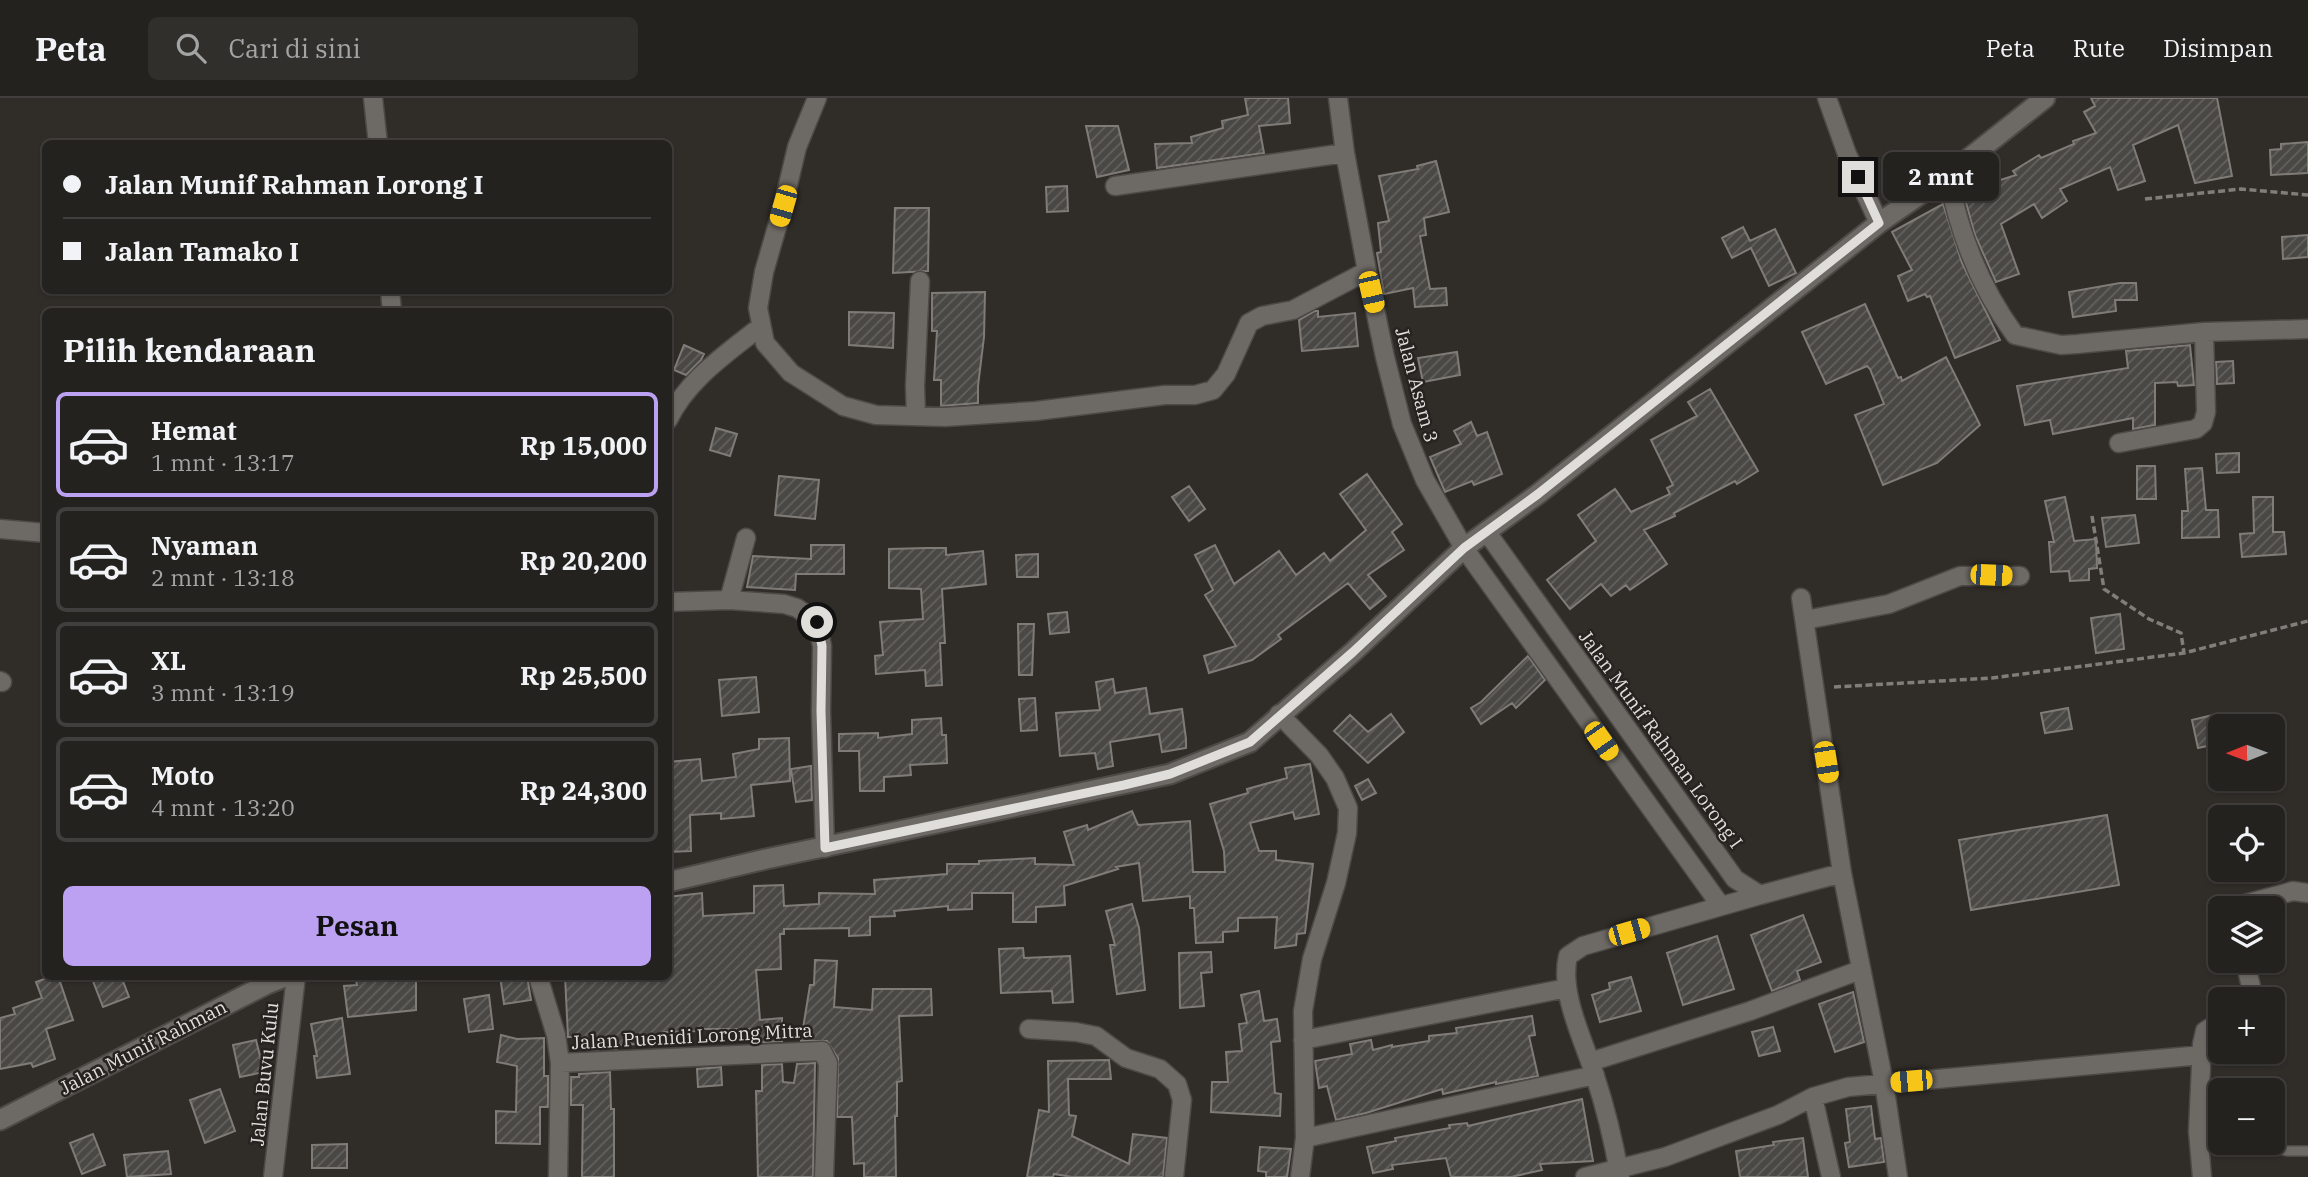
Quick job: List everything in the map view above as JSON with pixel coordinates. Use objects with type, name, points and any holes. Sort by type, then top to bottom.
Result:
[{"type":"street","points":[[373,98],[377,140]]},
{"type":"street","points":[[817,98],[797,147],[764,272],[758,308],[765,342],[791,373],[843,407],[876,415],[945,417],[1195,395],[1213,390],[1226,374],[1249,323],[1262,316],[1293,310],[1367,271]]},
{"type":"street","name":"Jalan Asam 3","points":[[1338,98],[1345,153],[1385,357],[1412,451],[1425,480],[1464,548],[1721,906]]},
{"type":"street","points":[[1827,98],[1847,154],[1879,223]]},
{"type":"street","points":[[672,882],[1170,774],[1250,742],[1353,652],[1464,548],[1538,494],[1879,223],[1948,175],[2045,98]]},
{"type":"street","points":[[1115,186],[1345,153]]},
{"type":"street","points":[[1948,175],[1956,217],[1975,269],[2001,316],[2015,335],[2061,345],[2204,332],[2308,329]]},
{"type":"street","points":[[916,416],[920,281]]},
{"type":"street","points":[[672,412],[689,387],[761,327]]},
{"type":"street","points":[[2119,443],[2196,429],[2203,423],[2206,412],[2204,332]]},
{"type":"street","name":"Jalan Munif Rahman Lorong I","points":[[1486,531],[1728,870],[1735,879],[1760,895]]},
{"type":"street","points":[[3,533],[42,533]]},
{"type":"street","points":[[729,600],[746,538]]},
{"type":"street","points":[[1805,620],[1889,604],[1960,576],[2020,576]]},
{"type":"street","points":[[1801,598],[1842,873],[1884,1083],[1898,1177]]},
{"type":"street","points":[[672,602],[729,600],[784,604],[797,608],[817,622],[822,646],[825,848]]},
{"type":"street","points":[[1279,715],[1319,755],[1335,778],[1348,808],[1347,833],[1336,883],[1312,959],[1303,1011],[1305,1138],[1300,1177]]},
{"type":"street","points":[[1619,1174],[1592,1069],[1567,988],[1568,956],[1583,946],[1842,873]]},
{"type":"street","points":[[2275,896],[2293,891],[2308,893]]},
{"type":"street","points":[[1305,1138],[1592,1069],[1860,970]]},
{"type":"street","name":"Jalan Munif Rahman","points":[[0,1120],[277,980]]},
{"type":"street","name":"Jalan Buvu Kulu","points":[[273,1177],[296,980]]},
{"type":"street","points":[[539,980],[556,1035],[561,1063],[558,1177]]},
{"type":"street","points":[[1303,1040],[1567,988]]},
{"type":"street","points":[[1029,1029],[1096,1036],[1126,1058],[1160,1069],[1177,1084],[1182,1100],[1174,1177]]},
{"type":"street","points":[[2202,1177],[2198,1131],[2202,1055],[2205,1031],[2208,1029]]},
{"type":"street","name":"Jalan Puenidi Lorong Mitra","points":[[561,1063],[822,1051],[828,1063],[824,1177]]},
{"type":"street","points":[[1585,1177],[1619,1174],[1778,1115],[1813,1097],[1848,1087],[2202,1055]]},
{"type":"street","points":[[1813,1097],[1831,1177]]},
{"type":"lane","points":[[2198,1131],[2208,1133]]},
{"type":"lane","points":[[2285,1150],[2308,1151]]},
{"type":"path","points":[[2145,200],[2241,189],[2308,195]]},
{"type":"path","points":[[2092,516],[2104,589],[2149,619],[2181,634],[2184,653]]},
{"type":"path","points":[[1814,688],[1992,678],[2184,653],[2308,621]]},
{"type":"building","points":[[1245,98],[1288,98],[1290,123],[1259,126],[1264,153],[1157,168],[1155,144],[1192,143],[1191,137],[1223,128],[1222,121],[1248,115]]},
{"type":"building","points":[[2091,98],[2217,98],[2232,176],[2195,183],[2178,125],[2133,145],[2145,181],[2118,190],[2110,167],[2060,189],[2067,201],[2042,218],[2034,204],[2001,224],[2019,274],[1996,282],[1975,235],[1963,192],[2016,175],[2013,171],[2039,155],[2041,158],[2074,144],[2073,141],[2096,133],[2084,112],[2095,106]]},
{"type":"building","points":[[1086,126],[1118,126],[1129,170],[1097,177]]},
{"type":"building","points":[[2308,142],[2308,173],[2271,175],[2270,150],[2281,149],[2281,144]]},
{"type":"building","points":[[1436,161],[1449,212],[1424,218],[1426,235],[1420,236],[1430,289],[1446,288],[1447,305],[1415,307],[1413,288],[1384,294],[1377,253],[1381,252],[1378,223],[1389,221],[1379,176],[1418,169],[1417,166]]},
{"type":"building","points":[[1067,186],[1068,211],[1047,212],[1046,187]]},
{"type":"building","points":[[1943,204],[1962,263],[2000,340],[1955,358],[1930,296],[1925,294],[1908,301],[1898,276],[1912,270],[1892,232]]},
{"type":"building","points":[[895,208],[929,208],[928,271],[893,273]]},
{"type":"building","points":[[1743,227],[1750,241],[1775,229],[1796,273],[1769,286],[1751,248],[1732,258],[1722,238]]},
{"type":"building","points":[[2308,235],[2308,257],[2283,259],[2282,237]]},
{"type":"building","points":[[2120,283],[2136,283],[2137,300],[2115,300],[2116,311],[2073,317],[2069,292]]},
{"type":"building","points":[[985,292],[978,403],[941,406],[941,380],[934,380],[937,331],[932,331],[932,293]]},
{"type":"building","points":[[1865,304],[1898,378],[1901,377],[1902,381],[1946,357],[1980,425],[1937,463],[1883,485],[1855,415],[1884,404],[1870,369],[1867,366],[1826,384],[1802,332]]},
{"type":"building","points":[[1318,311],[1318,317],[1355,313],[1358,346],[1302,351],[1299,320]]},
{"type":"building","points":[[849,312],[894,313],[893,348],[849,345]]},
{"type":"building","points":[[684,345],[704,354],[686,375],[674,370]]},
{"type":"building","points":[[2190,345],[2194,385],[2178,386],[2177,382],[2155,383],[2155,425],[2133,429],[2133,418],[2053,434],[2050,420],[2025,425],[2017,386],[2128,368],[2126,351]]},
{"type":"building","points":[[1457,352],[1460,375],[1423,382],[1418,358]]},
{"type":"building","points":[[2233,361],[2234,383],[2217,384],[2216,362]]},
{"type":"building","points":[[1710,389],[1758,471],[1644,530],[1667,564],[1630,590],[1626,585],[1611,596],[1601,584],[1570,609],[1547,580],[1596,541],[1578,515],[1615,489],[1631,512],[1670,494],[1667,488],[1673,485],[1651,440],[1697,416],[1688,402]]},
{"type":"building","points":[[1471,422],[1477,436],[1487,432],[1502,474],[1474,485],[1472,481],[1445,492],[1430,457],[1461,444],[1454,431]]},
{"type":"building","points":[[716,428],[737,434],[730,456],[710,450]]},
{"type":"building","points":[[2239,453],[2239,472],[2217,473],[2216,454]]},
{"type":"building","points":[[2137,466],[2155,466],[2156,499],[2137,499]]},
{"type":"building","points":[[2202,468],[2206,510],[2218,510],[2219,537],[2182,538],[2182,511],[2188,511],[2185,469]]},
{"type":"building","points":[[1367,474],[1402,524],[1392,532],[1404,550],[1368,575],[1386,596],[1370,609],[1348,583],[1278,635],[1281,639],[1252,660],[1209,673],[1204,656],[1236,646],[1205,595],[1213,590],[1195,555],[1215,545],[1234,584],[1279,551],[1296,575],[1324,553],[1330,561],[1366,530],[1340,494]]},
{"type":"building","points":[[779,476],[819,480],[815,519],[775,515]]},
{"type":"building","points":[[1189,486],[1205,509],[1189,521],[1172,497]]},
{"type":"building","points":[[2065,497],[2074,541],[2096,539],[2097,568],[2089,569],[2089,580],[2070,581],[2069,571],[2051,572],[2049,542],[2054,542],[2045,501]]},
{"type":"building","points":[[2253,497],[2273,497],[2273,532],[2284,532],[2286,554],[2242,557],[2240,534],[2254,533]]},
{"type":"building","points":[[2135,515],[2139,543],[2106,547],[2102,518]]},
{"type":"building","points":[[811,545],[844,545],[844,574],[796,574],[795,590],[747,587],[753,556],[811,559]]},
{"type":"building","points":[[946,548],[946,555],[983,551],[986,584],[942,589],[945,643],[940,643],[942,685],[926,686],[925,670],[876,674],[875,656],[883,655],[880,622],[923,619],[921,589],[889,588],[889,549]]},
{"type":"building","points":[[1038,554],[1038,577],[1017,577],[1016,555]]},
{"type":"building","points":[[1067,612],[1069,632],[1050,634],[1048,614]]},
{"type":"building","points":[[2120,614],[2124,649],[2096,653],[2091,618]]},
{"type":"building","points":[[1018,624],[1034,624],[1032,675],[1019,675]]},
{"type":"building","points":[[1528,656],[1545,680],[1516,708],[1512,703],[1481,724],[1471,708],[1481,702]]},
{"type":"building","points":[[756,677],[759,712],[722,716],[719,680]]},
{"type":"building","points":[[1113,679],[1115,693],[1146,688],[1150,714],[1182,709],[1186,748],[1162,752],[1159,734],[1110,742],[1113,766],[1098,769],[1095,753],[1060,756],[1056,713],[1100,710],[1096,682]]},
{"type":"building","points":[[1035,698],[1037,730],[1021,731],[1019,699]]},
{"type":"building","points":[[2068,708],[2072,729],[2045,733],[2041,713]]},
{"type":"building","points":[[1391,714],[1404,732],[1368,763],[1334,731],[1350,715],[1368,732]]},
{"type":"building","points":[[2208,716],[2208,746],[2198,748],[2192,720]]},
{"type":"building","points":[[941,718],[942,735],[946,735],[947,763],[910,765],[911,775],[884,777],[884,791],[860,791],[859,751],[839,751],[839,734],[878,733],[878,738],[912,734],[912,720]]},
{"type":"building","points":[[789,738],[790,781],[751,785],[754,816],[721,819],[721,813],[690,815],[691,851],[672,852],[672,762],[700,759],[702,781],[736,777],[733,754],[759,749],[759,739]]},
{"type":"building","points":[[1310,764],[1319,814],[1295,819],[1293,812],[1250,823],[1259,851],[1276,851],[1276,860],[1313,864],[1305,933],[1297,934],[1296,945],[1275,948],[1277,917],[1238,918],[1238,931],[1223,932],[1223,942],[1196,943],[1194,908],[1190,908],[1190,896],[1143,901],[1139,863],[1116,867],[1118,869],[1064,886],[1065,905],[1036,907],[1036,922],[1013,922],[1013,893],[972,893],[972,909],[948,910],[948,906],[894,911],[895,916],[870,917],[870,935],[849,936],[849,928],[784,929],[784,934],[780,934],[781,969],[756,970],[760,1020],[782,1018],[782,1041],[760,1042],[760,1029],[700,1029],[664,1032],[664,1035],[660,1035],[660,1043],[617,1045],[617,1049],[588,1050],[587,1037],[568,1037],[565,980],[672,980],[672,897],[702,893],[703,916],[754,913],[754,886],[783,885],[784,906],[819,904],[819,893],[875,894],[874,880],[947,874],[947,864],[979,864],[979,861],[1035,858],[1035,864],[1074,865],[1064,832],[1087,825],[1088,830],[1132,811],[1138,825],[1190,821],[1193,872],[1225,872],[1224,851],[1210,804],[1248,793],[1247,789],[1287,778],[1285,768]]},
{"type":"building","points":[[811,766],[812,800],[796,802],[791,769]]},
{"type":"building","points":[[1368,779],[1376,793],[1362,800],[1355,786]]},
{"type":"building","points":[[2107,815],[2119,885],[1971,910],[1959,840]]},
{"type":"building","points":[[1132,904],[1139,928],[1145,990],[1117,994],[1110,945],[1115,945],[1106,911]]},
{"type":"building","points":[[1803,915],[1821,962],[1797,971],[1800,980],[1772,991],[1751,935]]},
{"type":"building","points":[[1717,936],[1734,989],[1683,1005],[1667,953]]},
{"type":"building","points":[[1023,948],[1024,958],[1070,956],[1073,1002],[1053,1003],[1052,991],[1001,993],[999,949]]},
{"type":"building","points":[[1211,952],[1212,972],[1201,973],[1204,1006],[1180,1008],[1179,953]]},
{"type":"building","points":[[815,960],[837,961],[834,1007],[872,1010],[873,989],[931,989],[932,1015],[899,1016],[902,1081],[897,1082],[896,1177],[864,1177],[864,1163],[854,1164],[852,1117],[837,1117],[838,1058],[827,1041],[801,1041],[810,985],[814,985]]},
{"type":"building","points":[[1631,977],[1641,1011],[1600,1022],[1592,995],[1610,989],[1609,983]]},
{"type":"building","points":[[59,980],[73,1020],[46,1029],[55,1059],[33,1067],[31,1063],[0,1069],[0,1018],[15,1014],[13,1008],[42,998],[36,982]]},
{"type":"building","points":[[93,980],[123,980],[129,997],[103,1007]]},
{"type":"building","points":[[356,980],[416,980],[416,1010],[348,1017],[344,986],[357,985]]},
{"type":"building","points":[[501,980],[528,980],[531,1000],[504,1004]]},
{"type":"building","points":[[1259,991],[1264,1021],[1277,1019],[1280,1041],[1271,1042],[1275,1093],[1281,1094],[1280,1116],[1211,1112],[1212,1082],[1228,1082],[1226,1052],[1242,1051],[1239,1024],[1247,1023],[1241,995]]},
{"type":"building","points":[[1853,992],[1864,1042],[1835,1052],[1819,1004]]},
{"type":"building","points":[[489,995],[493,1029],[469,1032],[464,999]]},
{"type":"building","points":[[1532,1016],[1535,1035],[1529,1036],[1538,1076],[1443,1094],[1442,1089],[1336,1120],[1327,1086],[1319,1088],[1315,1061],[1352,1054],[1350,1044],[1371,1040],[1373,1050],[1429,1041],[1429,1036],[1457,1033],[1456,1028]]},
{"type":"building","points":[[342,1018],[350,1074],[317,1078],[314,1056],[317,1056],[311,1024]]},
{"type":"building","points":[[1773,1027],[1780,1051],[1759,1056],[1752,1032]]},
{"type":"building","points":[[501,1035],[517,1039],[544,1038],[544,1076],[548,1076],[548,1107],[540,1107],[540,1144],[496,1143],[496,1111],[516,1112],[517,1066],[497,1062]]},
{"type":"building","points":[[256,1040],[264,1072],[240,1077],[233,1045]]},
{"type":"building","points":[[1109,1060],[1111,1079],[1068,1079],[1069,1115],[1076,1116],[1072,1136],[1129,1164],[1133,1134],[1167,1138],[1163,1177],[1072,1177],[1054,1174],[1053,1177],[1027,1177],[1039,1110],[1049,1112],[1048,1061]]},
{"type":"building","points":[[815,1063],[813,1177],[758,1177],[756,1091],[762,1091],[762,1065],[782,1064],[783,1082],[794,1083],[797,1064]]},
{"type":"building","points":[[721,1067],[722,1085],[698,1087],[697,1069]]},
{"type":"building","points":[[610,1072],[611,1109],[614,1109],[614,1177],[582,1177],[583,1105],[571,1105],[571,1077]]},
{"type":"building","points":[[220,1089],[235,1131],[205,1143],[190,1100]]},
{"type":"building","points":[[1582,1099],[1593,1161],[1540,1164],[1542,1170],[1511,1177],[1451,1177],[1446,1158],[1392,1165],[1393,1169],[1373,1173],[1367,1147],[1396,1141],[1395,1138],[1450,1128],[1449,1125],[1467,1123],[1468,1126]]},
{"type":"building","points":[[1871,1106],[1875,1139],[1881,1138],[1884,1162],[1849,1167],[1845,1143],[1850,1142],[1846,1109]]},
{"type":"building","points":[[93,1134],[105,1165],[82,1174],[70,1143]]},
{"type":"building","points":[[1803,1138],[1808,1177],[1740,1177],[1736,1151]]},
{"type":"building","points":[[347,1144],[347,1168],[312,1168],[312,1145]]},
{"type":"building","points":[[1260,1147],[1291,1149],[1287,1177],[1266,1177],[1266,1172],[1258,1171]]},
{"type":"building","points":[[168,1151],[171,1174],[127,1177],[124,1155]]},
{"type":"route","points":[[817,622],[822,646],[825,848],[1124,785],[1205,762],[1250,742],[1353,652],[1464,548],[1538,494],[1717,349],[1879,223],[1858,177]]}]
